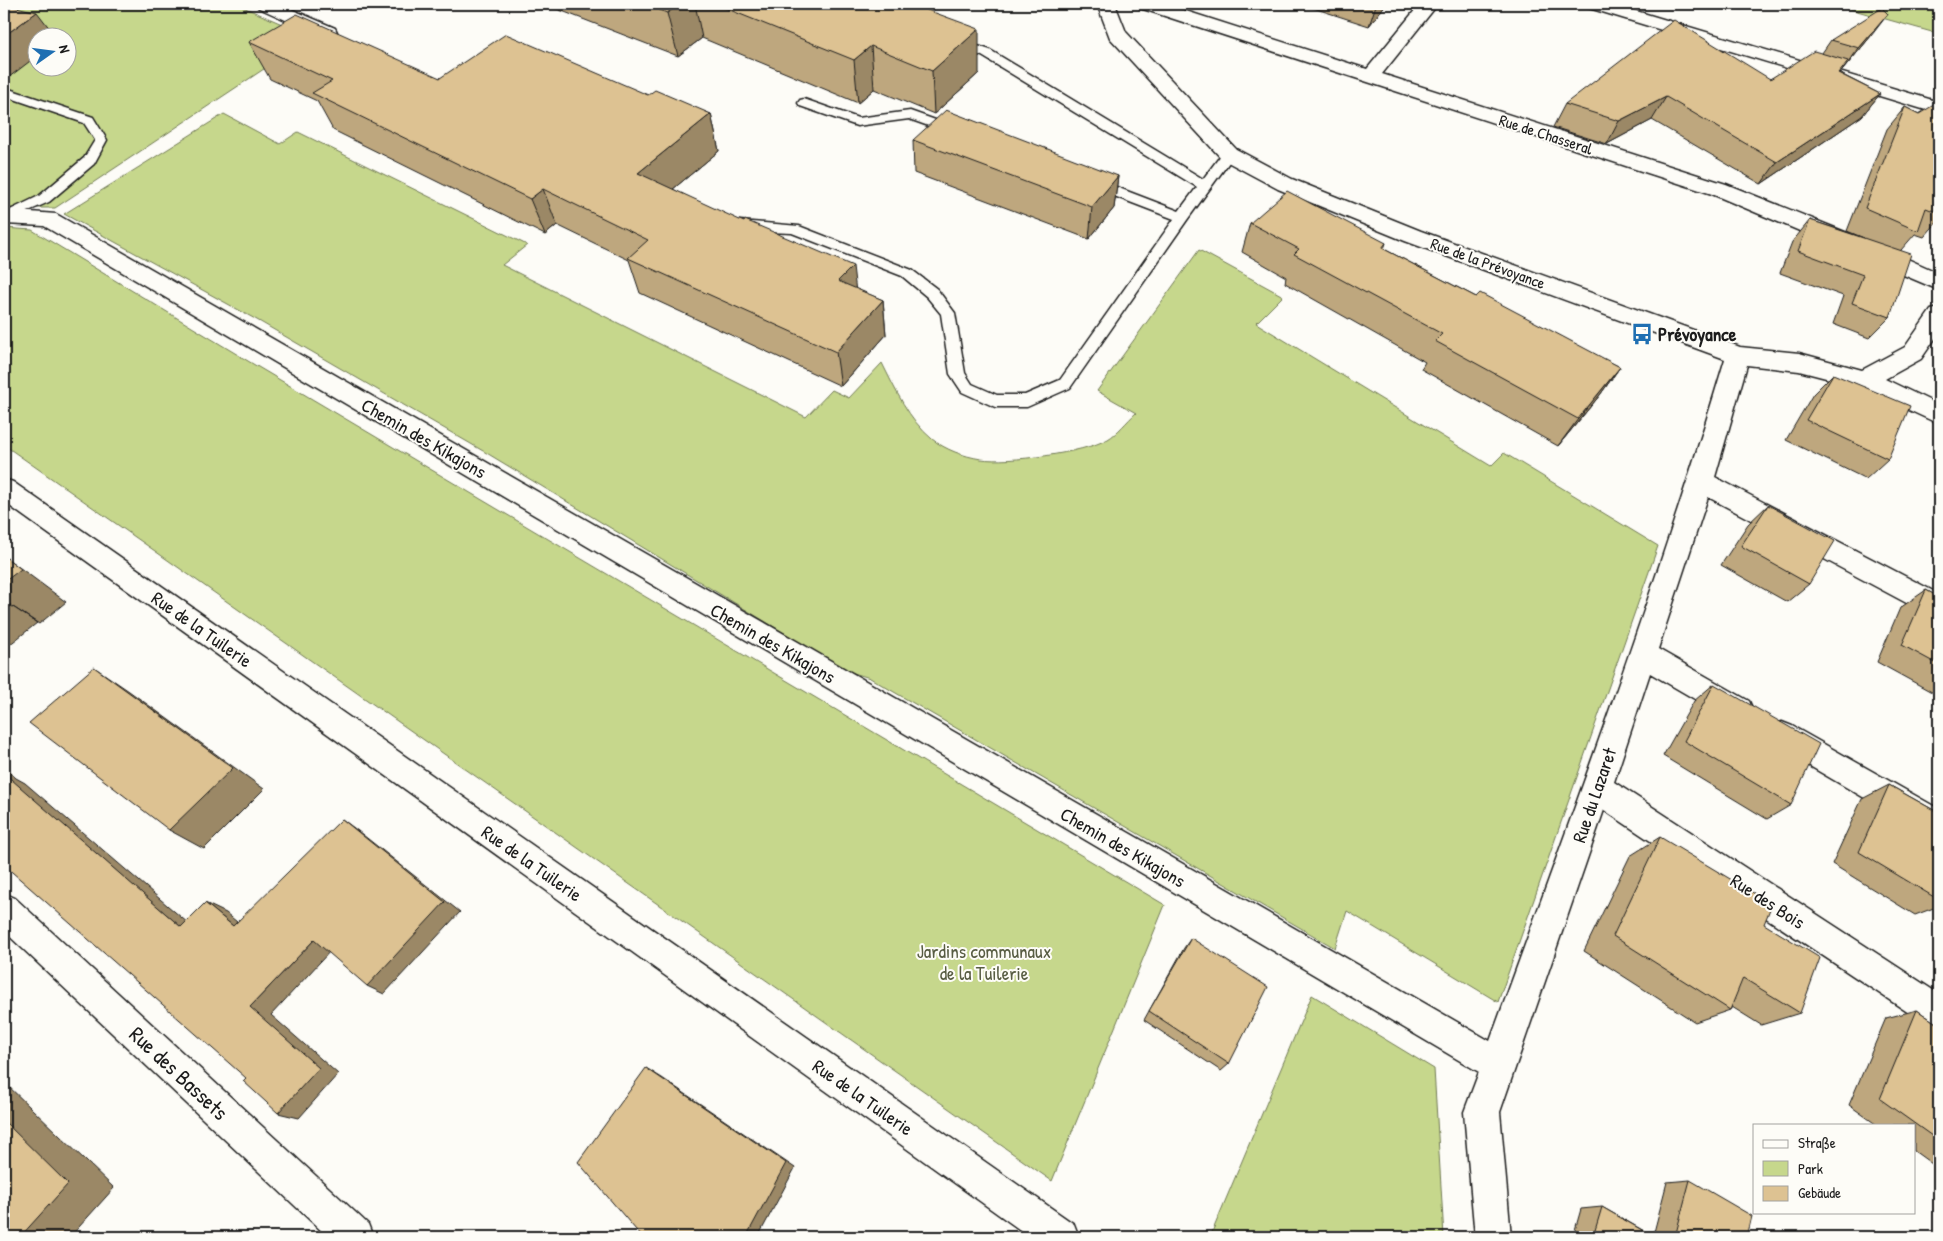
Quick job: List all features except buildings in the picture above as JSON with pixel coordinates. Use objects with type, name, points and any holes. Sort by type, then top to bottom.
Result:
[{"type":"street","points":[[265,4],[333,34]]},
{"type":"street","name":"Rue de la Prévoyance","points":[[1106,4],[1117,34],[1229,154],[1285,184],[1404,232],[1738,356],[1799,362],[1864,379],[1939,415]]},
{"type":"street","name":"Rue de Chasseral","points":[[1146,4],[1719,190],[1857,245],[1939,282]]},
{"type":"street","points":[[1370,77],[1429,4]]},
{"type":"street","points":[[1595,4],[1939,108]]},
{"type":"street","name":"Chemin des Kikajons","points":[[6,216],[48,219],[1499,1065]]},
{"type":"street","points":[[1864,379],[1913,353],[1939,316]]},
{"type":"street","name":"Rue du Lazaret","points":[[1493,1237],[1482,1112],[1597,788],[1701,481],[1738,356]]},
{"type":"street","points":[[1701,481],[1939,607]]},
{"type":"street","name":"Rue de la Tuilerie","points":[[4,489],[1061,1237]]},
{"type":"street","points":[[1642,654],[1939,825]]},
{"type":"street","name":"Rue des Bois","points":[[1597,788],[1939,1013]]},
{"type":"street","name":"Rue des Bassets","points":[[4,909],[355,1237]]},
{"type":"lane","points":[[942,38],[986,53],[1205,186]]},
{"type":"lane","points":[[6,216],[44,199],[89,162],[101,140],[89,120],[9,93]]},
{"type":"lane","points":[[804,103],[858,122],[910,115],[965,135]]},
{"type":"lane","points":[[723,219],[742,227],[794,229],[907,273],[932,293],[948,313],[958,374],[967,388],[995,401],[1012,403],[1034,399],[1065,384],[1182,217],[1229,154]]},
{"type":"lane","points":[[1082,179],[1182,217]]},
{"type":"green space","points":[[4,4],[236,4],[312,37],[55,208],[4,208]]},
{"type":"green space","points":[[1832,4],[1939,4],[1939,34]]},
{"type":"green space","points":[[224,114],[280,144],[298,132],[527,245],[502,265],[806,417],[832,390],[849,398],[882,363],[903,404],[916,423],[932,439],[961,454],[981,459],[1009,460],[1064,453],[1097,444],[1108,439],[1119,430],[1136,413],[1097,391],[1199,250],[1283,296],[1256,323],[1491,466],[1504,453],[1658,546],[1498,1002],[1347,911],[1335,948],[870,678],[847,671],[490,455],[257,320],[64,214]]},
{"type":"green space","name":"Jardins communaux de la Tuilerie","points":[[4,228],[32,230],[248,361],[1165,905],[1052,1181],[4,445]]},
{"type":"green space","points":[[1312,995],[1434,1069],[1444,1237],[1210,1237]]},
{"type":"place","name":"Prévoyance","points":[[1642,334]]}]
